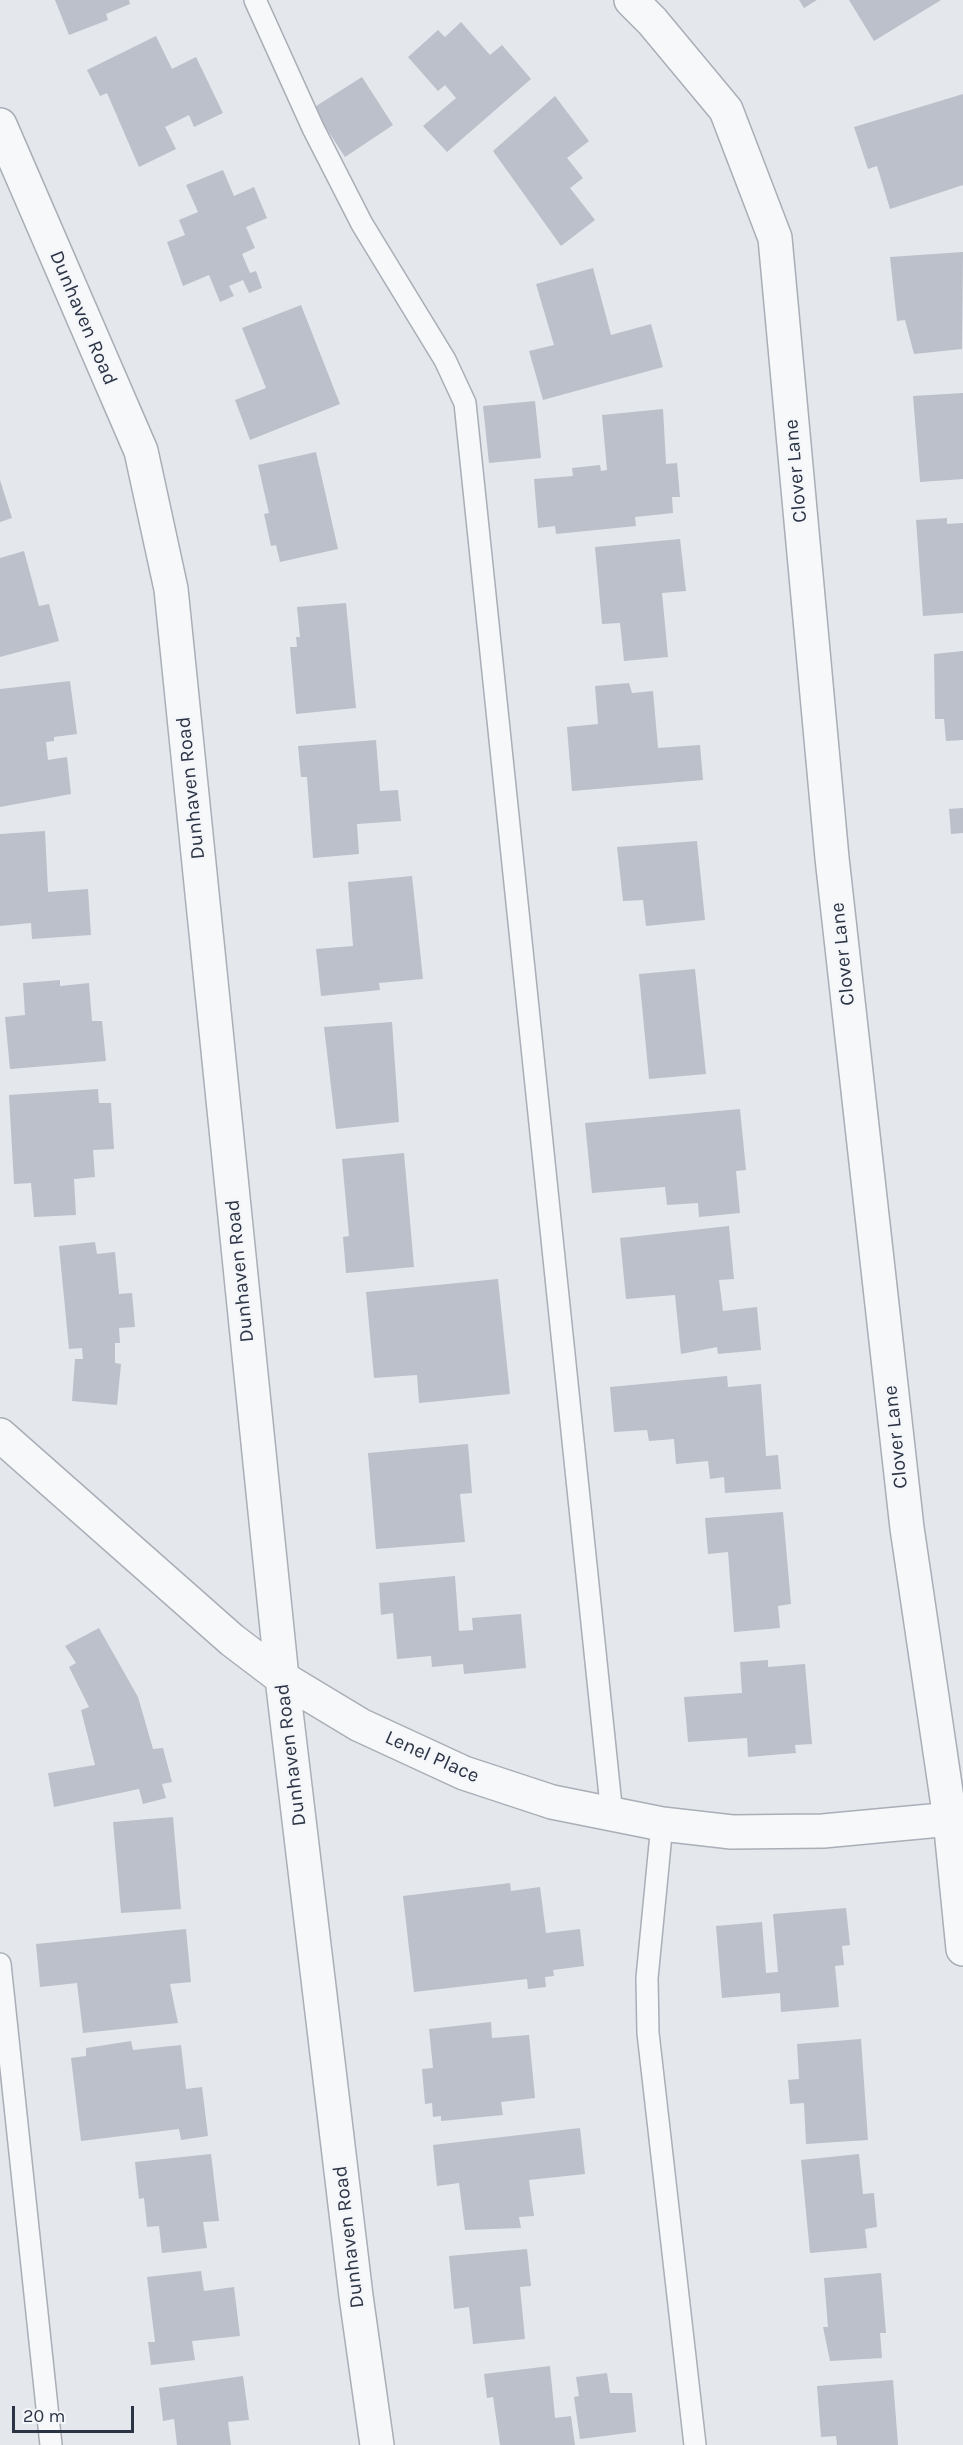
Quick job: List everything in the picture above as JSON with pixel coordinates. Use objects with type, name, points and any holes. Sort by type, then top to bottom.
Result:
[{"type":"street","name":"Clover Lane","points":[[631,0],[652,21],[726,110],[775,238],[837,905],[906,1528],[957,1819],[963,1949]]},
{"type":"street","name":"Dunhaven Road","points":[[0,125],[141,451],[171,589],[282,1678],[356,2296],[377,2445]]},
{"type":"street","name":"Lenel Place","points":[[0,1435],[232,1640],[282,1678],[360,1725],[464,1773],[552,1802],[662,1824],[732,1832],[824,1831],[957,1819]]},
{"type":"lane","points":[[255,0],[314,128],[362,224],[445,360],[465,403],[612,1815]]},
{"type":"lane","points":[[662,1824],[647,1978],[648,2033],[695,2445]]},
{"type":"lane","points":[[0,1965],[51,2445]]},
{"type":"building","points":[[55,0],[129,0],[130,4],[106,14],[108,20],[69,35]]},
{"type":"building","points":[[799,0],[817,0],[804,8]]},
{"type":"building","points":[[849,0],[941,0],[874,41]]},
{"type":"building","points":[[461,22],[490,55],[502,45],[531,79],[447,152],[423,126],[456,98],[445,85],[438,91],[408,57],[438,30],[445,37]]},
{"type":"building","points":[[156,36],[172,69],[196,57],[223,113],[194,127],[189,115],[165,127],[176,149],[139,167],[107,93],[100,96],[87,70]]},
{"type":"building","points":[[362,77],[393,125],[345,157],[313,108]]},
{"type":"building","points":[[963,94],[963,185],[890,209],[877,166],[868,169],[854,127]]},
{"type":"building","points":[[555,96],[589,141],[567,158],[583,178],[570,188],[595,220],[561,246],[493,151]]},
{"type":"building","points":[[223,170],[234,196],[254,187],[267,218],[246,227],[255,248],[242,254],[250,273],[256,271],[262,288],[249,293],[243,280],[229,286],[234,296],[220,302],[209,275],[183,286],[167,242],[185,235],[179,220],[198,212],[186,185]]},
{"type":"building","points":[[963,252],[962,349],[914,354],[905,320],[897,321],[890,257]]},
{"type":"building","points":[[593,268],[611,335],[651,324],[663,367],[543,400],[529,351],[554,345],[536,284]]},
{"type":"building","points":[[301,305],[340,404],[250,440],[235,400],[266,388],[242,328]]},
{"type":"building","points":[[963,393],[963,479],[920,482],[913,396]]},
{"type":"building","points":[[535,401],[541,458],[489,463],[483,406]]},
{"type":"building","points":[[663,409],[666,464],[677,463],[680,497],[672,497],[673,513],[635,517],[636,526],[556,534],[555,526],[538,528],[534,479],[573,476],[572,468],[600,465],[601,471],[607,470],[602,415]]},
{"type":"building","points":[[316,452],[338,549],[280,562],[276,545],[271,546],[264,514],[269,513],[258,465]]},
{"type":"building","points":[[0,480],[12,518],[0,522]]},
{"type":"building","points":[[947,518],[947,524],[963,523],[963,613],[923,616],[916,520]]},
{"type":"building","points":[[680,539],[686,591],[662,593],[668,657],[624,661],[620,623],[602,624],[595,547]]},
{"type":"building","points":[[24,551],[39,606],[49,604],[59,641],[0,657],[0,558]]},
{"type":"building","points":[[346,603],[356,708],[296,714],[290,647],[297,647],[296,637],[300,637],[297,607]]},
{"type":"building","points":[[963,651],[963,740],[946,741],[944,719],[935,719],[934,654]]},
{"type":"building","points":[[70,681],[77,734],[54,737],[54,741],[46,742],[48,760],[67,757],[71,794],[0,807],[0,689]]},
{"type":"building","points":[[629,683],[632,693],[653,691],[658,748],[700,745],[703,780],[572,791],[567,727],[598,724],[595,686]]},
{"type":"building","points":[[376,740],[380,791],[398,790],[401,821],[357,824],[359,854],[313,858],[307,777],[301,777],[298,746]]},
{"type":"building","points":[[963,808],[963,833],[951,834],[949,809]]},
{"type":"building","points":[[45,831],[48,892],[88,889],[91,935],[32,939],[31,923],[0,926],[0,834]]},
{"type":"building","points":[[697,841],[705,920],[646,926],[643,900],[623,901],[617,847]]},
{"type":"building","points":[[412,876],[423,979],[379,983],[380,990],[321,996],[316,949],[353,946],[348,882]]},
{"type":"building","points":[[695,969],[706,1074],[649,1079],[639,974]]},
{"type":"building","points":[[60,980],[60,986],[89,983],[92,1021],[102,1021],[106,1061],[10,1069],[5,1017],[25,1015],[23,983]]},
{"type":"building","points":[[392,1022],[399,1122],[336,1129],[324,1027]]},
{"type":"building","points":[[98,1089],[99,1103],[111,1103],[114,1149],[93,1150],[95,1177],[74,1179],[76,1215],[34,1217],[31,1183],[14,1184],[9,1095]]},
{"type":"building","points":[[740,1109],[746,1170],[736,1171],[740,1213],[699,1217],[698,1203],[667,1205],[665,1187],[592,1193],[585,1123]]},
{"type":"building","points":[[404,1153],[414,1267],[346,1273],[343,1237],[349,1236],[342,1159]]},
{"type":"building","points":[[729,1226],[734,1279],[719,1280],[723,1311],[757,1307],[761,1350],[718,1354],[717,1347],[681,1354],[675,1295],[626,1299],[620,1238]]},
{"type":"building","points":[[95,1242],[97,1254],[115,1252],[119,1294],[132,1293],[135,1327],[119,1328],[120,1343],[115,1343],[115,1363],[121,1364],[117,1405],[72,1401],[75,1359],[83,1359],[82,1348],[69,1349],[59,1246]]},
{"type":"building","points":[[498,1279],[510,1394],[419,1403],[417,1375],[374,1378],[366,1292]]},
{"type":"building","points":[[727,1376],[728,1387],[761,1384],[766,1456],[778,1455],[781,1489],[725,1493],[724,1477],[710,1479],[708,1461],[676,1464],[674,1439],[649,1441],[647,1430],[614,1432],[610,1387]]},
{"type":"building","points":[[468,1444],[472,1493],[460,1494],[465,1542],[376,1549],[368,1453]]},
{"type":"building","points":[[783,1512],[791,1604],[778,1606],[780,1628],[734,1632],[728,1552],[708,1554],[705,1518]]},
{"type":"building","points":[[455,1576],[459,1631],[473,1630],[472,1618],[521,1614],[526,1668],[464,1674],[463,1664],[432,1667],[431,1656],[397,1659],[393,1613],[381,1615],[379,1583]]},
{"type":"building","points":[[99,1628],[138,1697],[153,1749],[163,1748],[172,1782],[162,1784],[166,1798],[143,1804],[139,1789],[54,1807],[48,1773],[95,1765],[81,1710],[89,1707],[69,1667],[76,1663],[65,1646]]},
{"type":"building","points":[[768,1660],[768,1667],[805,1664],[812,1744],[795,1745],[796,1753],[748,1757],[747,1738],[688,1742],[684,1697],[742,1693],[740,1662]]},
{"type":"building","points":[[173,1817],[181,1909],[121,1913],[113,1822]]},
{"type":"building","points":[[510,1883],[511,1891],[540,1887],[546,1933],[580,1929],[584,1966],[553,1970],[554,1976],[545,1977],[546,1987],[528,1989],[527,1979],[414,1992],[403,1896]]},
{"type":"building","points":[[846,1908],[850,1945],[842,1946],[844,1965],[835,1966],[839,2007],[781,2012],[780,1993],[722,1998],[716,1926],[762,1922],[766,1973],[778,1972],[773,1914]]},
{"type":"building","points":[[186,1929],[191,1982],[170,1984],[178,2023],[83,2033],[77,1983],[40,1987],[36,1944]]},
{"type":"building","points":[[491,2022],[492,2038],[529,2035],[535,2098],[501,2102],[503,2115],[441,2121],[441,2116],[433,2117],[432,2103],[425,2104],[422,2069],[433,2068],[429,2029]]},
{"type":"building","points":[[861,2039],[868,2140],[806,2144],[804,2103],[790,2104],[788,2080],[799,2079],[797,2044]]},
{"type":"building","points":[[131,2041],[133,2050],[181,2045],[186,2089],[202,2087],[208,2136],[181,2140],[179,2129],[81,2141],[71,2058],[86,2056],[86,2048]]},
{"type":"building","points":[[580,2128],[585,2174],[529,2180],[534,2216],[519,2217],[521,2228],[465,2230],[459,2183],[437,2186],[433,2145]]},
{"type":"building","points":[[211,2154],[219,2221],[203,2222],[207,2248],[162,2253],[159,2226],[147,2227],[144,2198],[139,2199],[135,2162]]},
{"type":"building","points":[[859,2154],[863,2194],[874,2193],[877,2227],[865,2229],[867,2248],[810,2253],[801,2160]]},
{"type":"building","points":[[527,2249],[531,2286],[520,2287],[525,2339],[473,2344],[469,2307],[454,2309],[449,2256]]},
{"type":"building","points":[[201,2271],[204,2291],[234,2287],[240,2336],[192,2341],[195,2360],[151,2365],[148,2342],[155,2342],[147,2277]]},
{"type":"building","points":[[881,2273],[886,2333],[880,2333],[882,2358],[830,2361],[823,2327],[828,2327],[824,2278]]},
{"type":"building","points":[[550,2366],[555,2418],[571,2416],[575,2445],[500,2445],[493,2397],[487,2398],[484,2374]]},
{"type":"building","points":[[607,2373],[610,2393],[632,2393],[636,2432],[580,2439],[574,2397],[579,2396],[576,2377]]},
{"type":"building","points":[[243,2376],[249,2420],[228,2422],[231,2445],[177,2445],[174,2419],[163,2421],[159,2388]]},
{"type":"building","points":[[893,2380],[898,2445],[837,2445],[836,2436],[821,2437],[817,2386]]}]
